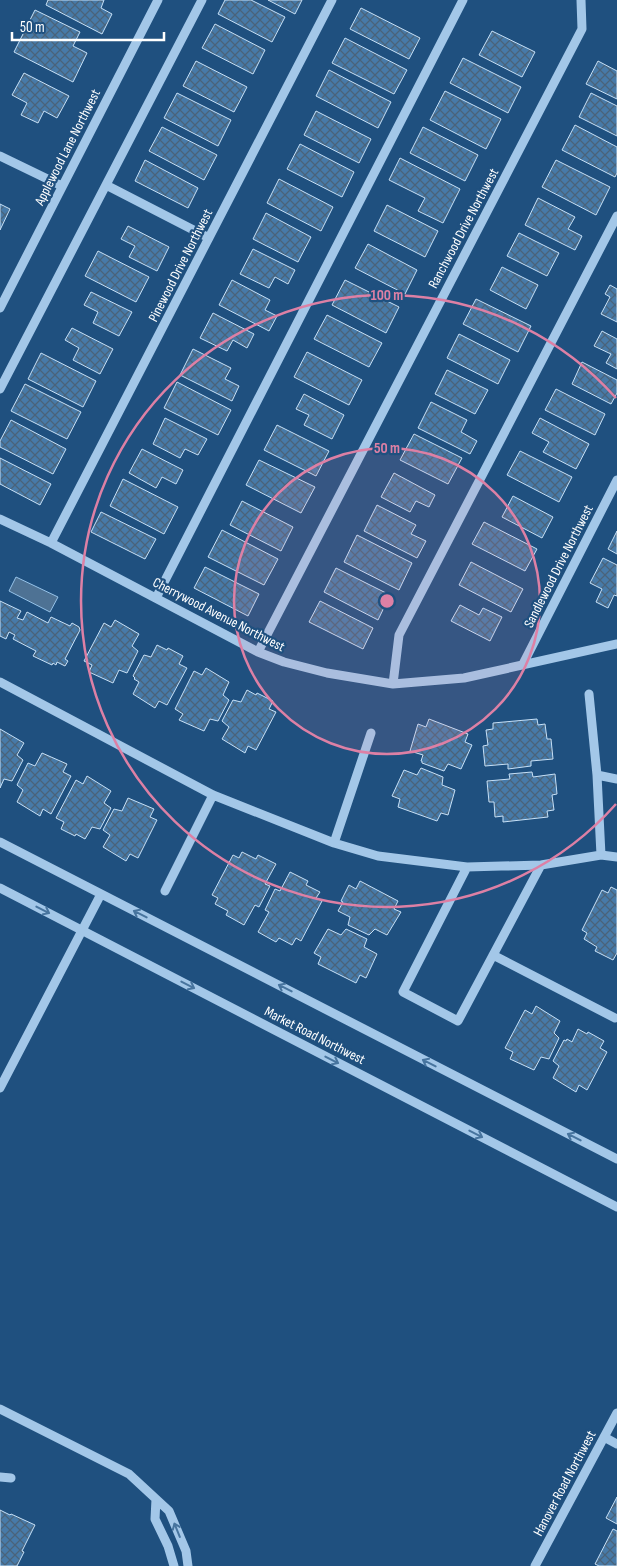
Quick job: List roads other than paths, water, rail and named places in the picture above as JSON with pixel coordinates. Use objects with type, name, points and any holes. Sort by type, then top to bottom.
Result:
[{"type":"street","name":"Applewood Lane Northwest","points":[[0,308],[158,0]]},
{"type":"street","points":[[0,389],[202,0]]},
{"type":"street","name":"Pinewood Drive Northwest","points":[[51,543],[332,0]]},
{"type":"street","points":[[156,598],[463,0]]},
{"type":"street","name":"Ranchwood Drive Northwest","points":[[258,652],[582,29],[581,0]]},
{"type":"street","points":[[0,156],[62,186]]},
{"type":"street","points":[[106,186],[209,238]]},
{"type":"street","points":[[393,684],[399,636],[617,216]]},
{"type":"street","name":"Sandlewood Drive Northwest","points":[[523,664],[617,480]]},
{"type":"street","name":"Cherrywood Avenue Northwest","points":[[0,519],[51,543],[258,652],[284,662],[327,673],[393,684],[464,678],[617,644]]},
{"type":"street","points":[[0,682],[213,795],[334,843],[378,856],[467,867],[541,865],[601,855],[617,857]]},
{"type":"street","points":[[589,694],[597,775],[601,855]]},
{"type":"street","points":[[334,843],[371,733]]},
{"type":"street","points":[[597,775],[617,779]]},
{"type":"street","points":[[165,891],[213,795]]},
{"type":"street","name":"Market Road Northwest","points":[[0,842],[617,1159]]},
{"type":"street","points":[[467,867],[403,992],[458,1021],[541,865]]},
{"type":"street","name":"Market Road Northwest","points":[[0,888],[617,1207]]},
{"type":"street","points":[[0,1088],[101,894]]},
{"type":"street","points":[[493,955],[615,1018]]},
{"type":"street","points":[[0,1408],[129,1474],[169,1511],[186,1551],[188,1566]]},
{"type":"street","name":"Hanover Road Northwest","points":[[535,1566],[617,1413]]},
{"type":"street","points":[[604,1437],[617,1444]]},
{"type":"street","points":[[0,1477],[11,1478]]},
{"type":"street","points":[[156,1499],[155,1519],[168,1546],[174,1566]]},
{"type":"water","points":[[16,577],[58,597],[50,612],[9,591]]}]
